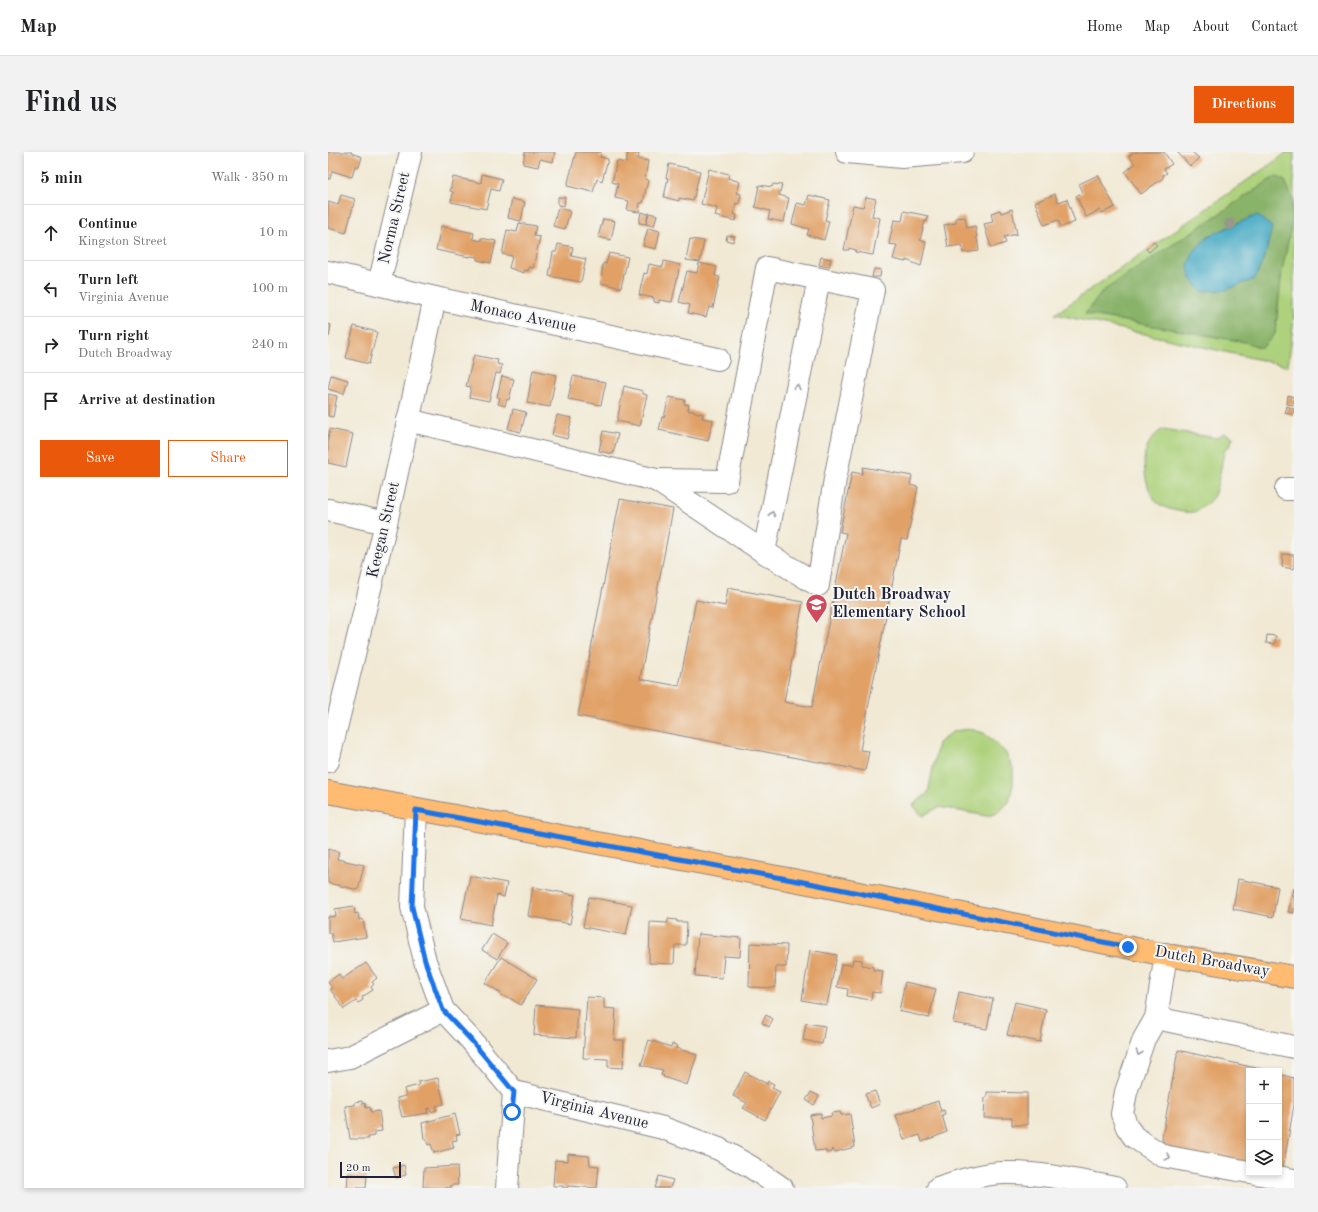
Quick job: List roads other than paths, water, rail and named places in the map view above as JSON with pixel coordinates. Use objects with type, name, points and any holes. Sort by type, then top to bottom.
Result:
[{"type":"main road","name":"Dutch Broadway","points":[[328,792],[416,810],[807,883],[1166,954],[1294,977]]},
{"type":"street","name":"Norma Street","points":[[379,284],[411,152]]},
{"type":"street","points":[[848,152],[902,157],[962,152]]},
{"type":"street","points":[[408,420],[656,480],[727,481],[767,268],[873,290],[835,479],[818,585],[764,552],[656,480]]},
{"type":"street","name":"Monaco Avenue","points":[[328,272],[436,298],[718,360]]},
{"type":"street","points":[[764,552],[819,279]]},
{"type":"street","name":"Keegan Street","points":[[328,761],[386,523],[436,298]]},
{"type":"street","points":[[328,510],[386,523]]},
{"type":"street","points":[[416,810],[412,907],[425,961],[443,1010],[471,1040],[514,1092],[507,1188]]},
{"type":"street","points":[[1166,954],[1156,1018],[1144,1039],[1126,1092],[1122,1114],[1127,1127],[1134,1137],[1163,1156],[1246,1171]]},
{"type":"street","points":[[328,1061],[350,1057],[443,1010]]},
{"type":"street","points":[[1156,1018],[1294,1047]]},
{"type":"street","name":"Virginia Avenue","points":[[514,1092],[663,1128],[719,1150],[751,1166],[782,1188]]},
{"type":"street","points":[[938,1188],[969,1178],[1003,1173],[1057,1177],[1115,1188]]},
{"type":"street","points":[[1272,1176],[1294,1180]]},
{"type":"water","points":[[1257,215],[1272,227],[1266,253],[1255,279],[1226,290],[1201,291],[1190,277],[1188,266],[1193,252],[1208,236]]},
{"type":"place","name":"Dutch Broadway Elementary School","points":[[817,624]]}]
